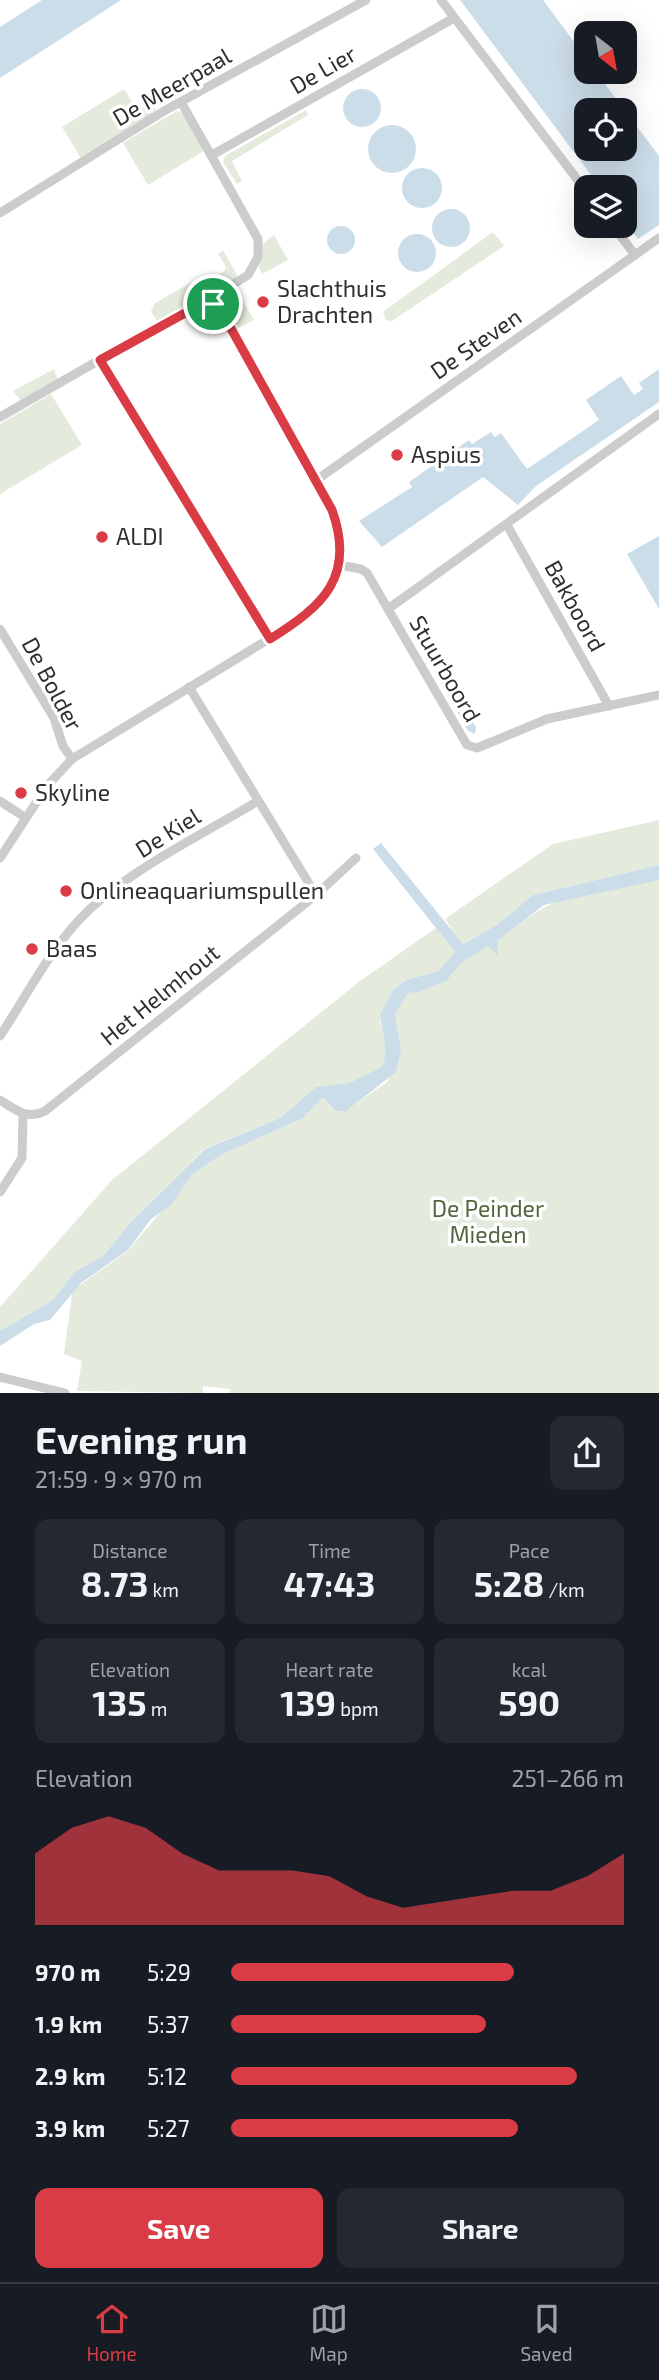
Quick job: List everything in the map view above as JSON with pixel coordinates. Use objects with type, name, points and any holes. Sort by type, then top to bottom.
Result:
[{"type":"street","name":"De Meerpaal","points":[[0,212],[181,102],[366,0]]},
{"type":"street","points":[[441,0],[574,175]]},
{"type":"street","name":"De Lier","points":[[212,155],[454,18]]},
{"type":"street","points":[[181,102],[254,227],[258,248],[258,257],[248,275],[224,290],[213,304]]},
{"type":"street","points":[[622,238],[635,255]]},
{"type":"street","name":"De Steven","points":[[315,481],[659,238]]},
{"type":"street","points":[[0,417],[197,304],[213,304],[224,316],[338,527],[339,565],[321,602],[305,617],[72,759]]},
{"type":"street","points":[[100,360],[270,639]]},
{"type":"street","points":[[388,609],[659,414]]},
{"type":"street","name":"Bakboord","points":[[507,525],[609,706]]},
{"type":"street","name":"Stuurboord","points":[[339,565],[361,569],[367,573],[467,745],[477,748],[547,719],[659,695]]},
{"type":"street","name":"De Bolder","points":[[0,629],[54,718],[63,746],[72,759],[47,786],[0,858]]},
{"type":"street","points":[[189,687],[316,895]]},
{"type":"street","points":[[0,801],[26,818]]},
{"type":"street","name":"De Kiel","points":[[0,1036],[66,936],[88,910],[111,891],[258,801]]},
{"type":"street","name":"Het Helmhout","points":[[23,1115],[37,1115],[45,1111],[316,895],[356,858]]},
{"type":"street","points":[[0,1100],[23,1115],[22,1158],[0,1192]]},
{"type":"street","points":[[0,1377],[65,1393]]},
{"type":"green space","points":[[124,89],[138,111],[152,104],[158,113],[82,160],[62,127]]},
{"type":"green space","points":[[306,110],[308,115],[232,161],[242,181],[237,184],[223,162],[225,156]]},
{"type":"green space","points":[[177,111],[185,114],[207,149],[148,185],[123,143]]},
{"type":"green space","points":[[493,232],[504,246],[392,321],[386,320],[383,312]]},
{"type":"green space","points":[[274,235],[288,260],[262,274],[260,251],[265,242]]},
{"type":"green space","points":[[223,250],[238,277],[158,323],[151,311],[155,303],[192,282],[196,287],[224,271],[226,267],[218,254]]},
{"type":"green space","points":[[236,289],[254,320],[236,329],[222,302],[225,295]]},
{"type":"green space","points":[[54,369],[58,380],[21,401],[13,391]]},
{"type":"green space","points":[[51,394],[82,445],[0,494],[0,424]]},
{"type":"green space","points":[[659,820],[659,865],[533,895],[498,924],[462,944],[445,919],[553,844]]},
{"type":"green space","name":"De Peinder Mieden","points":[[659,877],[659,1393],[230,1393],[230,1389],[203,1386],[203,1393],[77,1391],[82,1361],[64,1354],[72,1294],[77,1287],[128,1251],[192,1175],[221,1155],[303,1118],[323,1097],[332,1109],[344,1112],[387,1082],[401,1050],[395,1014],[409,992],[551,904],[586,892]]},
{"type":"green space","points":[[436,928],[455,952],[438,971],[406,980],[393,990],[380,1019],[385,1046],[381,1068],[349,1083],[316,1087],[280,1118],[204,1149],[129,1224],[103,1256],[74,1272],[53,1300],[0,1331],[0,1307],[112,1180],[360,981]]},
{"type":"water","points":[[42,0],[121,0],[0,78],[0,27]]},
{"type":"water","points":[[460,0],[543,0],[574,42],[574,84],[605,84],[615,98],[574,98],[574,152]]},
{"type":"water","points":[[362,89],[376,94],[381,108],[376,122],[362,127],[348,122],[343,108],[348,94]]},
{"type":"water","points":[[392,125],[409,132],[416,149],[409,166],[392,173],[375,166],[368,149],[375,132]]},
{"type":"water","points":[[637,127],[659,156],[659,225],[638,239],[637,175],[591,175],[581,161],[637,161]]},
{"type":"water","points":[[422,168],[436,174],[442,188],[436,202],[422,208],[408,202],[402,188],[408,174]]},
{"type":"water","points":[[451,209],[464,215],[470,228],[464,241],[451,247],[438,241],[432,228],[438,215]]},
{"type":"water","points":[[341,226],[351,230],[355,240],[351,250],[341,254],[331,250],[327,240],[331,230]]},
{"type":"water","points":[[417,234],[430,240],[436,253],[430,266],[417,272],[404,266],[398,253],[404,240]]},
{"type":"water","points":[[659,369],[659,402],[536,486],[518,505],[483,477],[382,547],[359,521],[412,487],[409,482],[469,440],[472,444],[491,432],[495,437],[501,433],[527,469],[599,420],[586,400],[621,376],[634,395],[643,389],[639,383]]},
{"type":"water","points":[[659,536],[659,609],[627,554]]},
{"type":"water","points":[[441,672],[476,727],[475,734],[468,731],[437,676]]},
{"type":"water","points":[[381,843],[463,944],[498,924],[533,895],[659,865],[659,880],[544,905],[497,941],[498,956],[488,946],[460,964],[446,981],[416,993],[409,992],[395,1014],[401,1050],[396,1072],[345,1112],[334,1110],[323,1097],[303,1118],[221,1155],[192,1175],[171,1205],[151,1219],[128,1250],[81,1283],[50,1320],[34,1324],[0,1346],[0,1331],[53,1300],[74,1272],[103,1256],[129,1224],[205,1149],[280,1118],[316,1087],[349,1083],[380,1068],[384,1063],[385,1046],[380,1015],[393,990],[406,980],[438,971],[455,952],[373,849]]},
{"type":"place","name":"Slachthuis Drachten","points":[[263,302]]},
{"type":"place","name":"Aspius","points":[[397,455]]},
{"type":"place","name":"ALDI","points":[[102,537]]},
{"type":"place","name":"Skyline","points":[[21,793]]},
{"type":"place","name":"Onlineaquariumspullen","points":[[66,891]]},
{"type":"place","name":"Baas","points":[[32,949]]},
{"type":"route","points":[[197,304],[213,304],[224,316],[332,510],[338,527],[339,565],[332,584],[321,602],[305,617],[270,639],[100,360],[197,304]]}]
